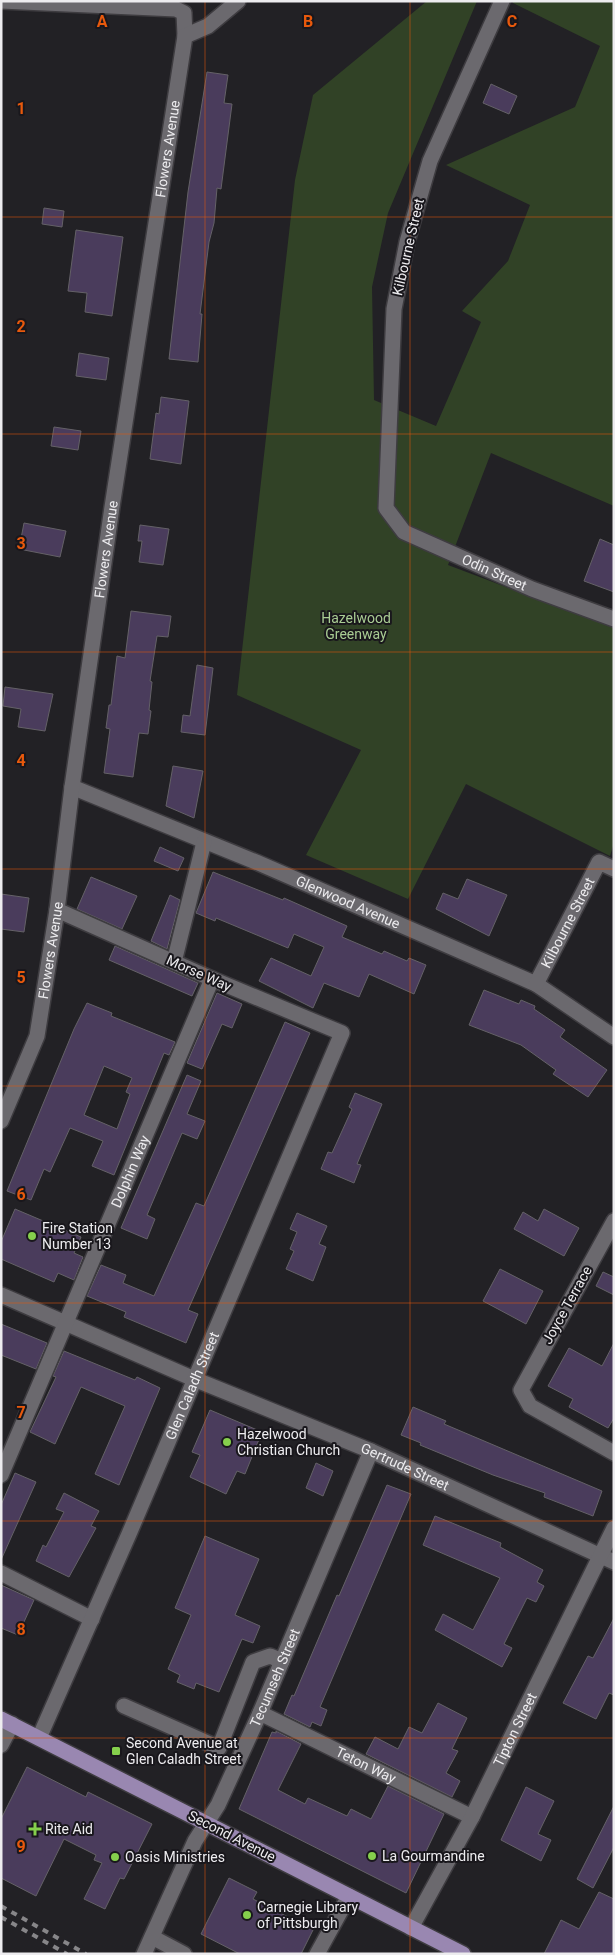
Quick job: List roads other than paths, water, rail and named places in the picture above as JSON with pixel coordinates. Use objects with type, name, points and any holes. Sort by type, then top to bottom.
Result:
[{"type":"main road","name":"Second Avenue","points":[[6,1722],[463,1954]]},
{"type":"street","name":"Flowers Avenue","points":[[1,1],[176,9],[184,14],[185,36],[112,507],[72,787],[57,910],[37,1036],[1,1121]]},
{"type":"street","points":[[185,36],[208,26],[238,1]]},
{"type":"street","name":"Kilbourne Street","points":[[386,508],[394,309],[407,242],[430,161],[502,1]]},
{"type":"street","name":"Odin Street","points":[[386,508],[404,532],[532,589],[614,619]]},
{"type":"street","name":"Glenwood Avenue","points":[[72,787],[256,862],[536,984],[614,1037]]},
{"type":"street","points":[[174,962],[204,842]]},
{"type":"street","name":"Kilbourne Street","points":[[536,984],[599,862],[614,870]]},
{"type":"street","name":"Morse Way","points":[[57,910],[212,979],[342,1033]]},
{"type":"street","name":"Dolphin Way","points":[[1,1475],[212,979]]},
{"type":"street","name":"Glen Caladh Street","points":[[39,1738],[92,1619],[342,1033]]},
{"type":"street","name":"Joyce Terrace","points":[[614,1221],[521,1390],[530,1406],[614,1453]]},
{"type":"street","name":"Gertrude Street","points":[[1,1295],[194,1379],[371,1451],[607,1558]]},
{"type":"street","name":"Tecumseh Street","points":[[144,1954],[204,1823],[218,1805],[260,1713],[371,1451]]},
{"type":"street","name":"Tipton Street","points":[[411,1928],[472,1817],[607,1558],[614,1528]]},
{"type":"street","points":[[1,1574],[92,1619]]},
{"type":"street","points":[[219,1748],[253,1662],[270,1656],[282,1660]]},
{"type":"street","points":[[124,1706],[240,1756]]},
{"type":"street","name":"Teton Way","points":[[260,1713],[472,1817]]},
{"type":"street","points":[[1,1745],[6,1722]]},
{"type":"street","points":[[317,1954],[349,1896]]},
{"type":"street","points":[[152,1937],[184,1954]]},
{"type":"railway","points":[[1,1906],[86,1954]]},
{"type":"railway","points":[[1,1917],[67,1954]]},
{"type":"place","name":"Fire Station Number 13","points":[[32,1236]]},
{"type":"place","name":"Hazelwood Christian Church","points":[[227,1442]]},
{"type":"place","name":"Second Avenue at Glen Caladh Street","points":[[116,1751]]},
{"type":"place","name":"Rite Aid","points":[[35,1829]]},
{"type":"place","name":"La Gourmandine","points":[[372,1856]]},
{"type":"place","name":"Oasis Ministries","points":[[115,1857]]},
{"type":"place","name":"Carnegie Library of Pittsburgh","points":[[247,1915]]},
{"type":"park label","name":"Hazelwood Greenway","points":[[356,626]]}]
